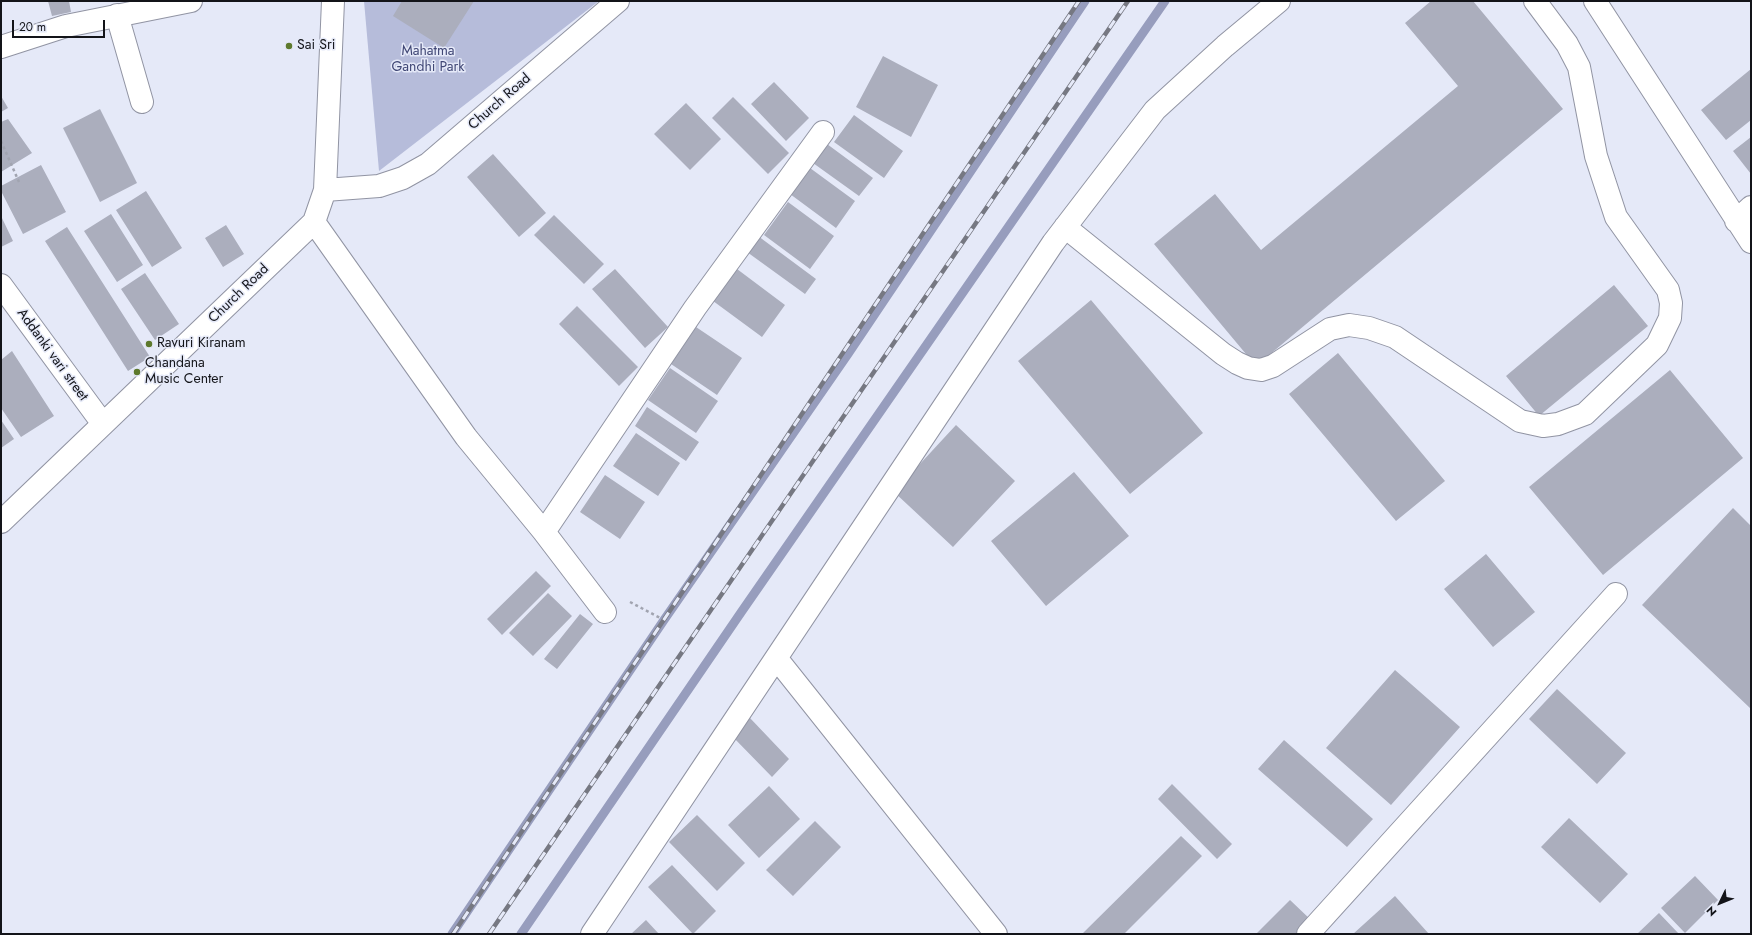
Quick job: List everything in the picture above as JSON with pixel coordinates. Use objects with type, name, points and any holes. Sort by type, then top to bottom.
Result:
[{"type":"street","points":[[1,47],[66,26],[190,1]]},
{"type":"street","name":"Church Road","points":[[1,522],[314,222],[325,190],[333,1]]},
{"type":"street","name":"Church Road","points":[[325,190],[378,186],[403,178],[428,164],[618,1]]},
{"type":"street","points":[[592,934],[777,659],[1053,243],[1155,110],[1224,46],[1279,1]]},
{"type":"street","points":[[1065,227],[1223,354],[1248,368],[1261,370],[1273,366],[1330,329],[1349,325],[1369,328],[1395,337],[1520,421],[1543,426],[1558,424],[1585,414],[1657,345],[1670,318],[1671,303],[1668,290],[1616,217],[1596,156],[1579,67],[1567,44],[1536,1]]},
{"type":"street","points":[[1595,1],[1744,214],[1751,242]]},
{"type":"street","points":[[117,15],[142,102]]},
{"type":"street","points":[[544,532],[695,308],[823,132]]},
{"type":"street","points":[[314,222],[466,437],[544,532],[606,612]]},
{"type":"street","name":"Addanki vari street","points":[[1,285],[103,424]]},
{"type":"street","points":[[1308,934],[1616,594]]},
{"type":"street","points":[[777,659],[996,934]]},
{"type":"path","points":[[1,141],[19,182]]},
{"type":"path","points":[[606,612],[623,598],[664,620]]},
{"type":"green space","name":"Mahatma Gandhi Park","points":[[364,1],[599,1],[379,171]]},
{"type":"building","points":[[48,1],[69,1],[71,12],[52,16]]},
{"type":"building","points":[[402,1],[474,1],[444,48],[393,16]]},
{"type":"building","points":[[1431,1],[1473,1],[1563,109],[1256,366],[1154,244],[1215,194],[1261,250],[1458,86],[1405,23]]},
{"type":"building","points":[[883,56],[938,85],[911,137],[856,107]]},
{"type":"building","points":[[1751,69],[1751,120],[1726,140],[1701,110]]},
{"type":"building","points":[[774,82],[809,118],[786,141],[751,104]]},
{"type":"building","points":[[1,96],[8,108],[1,112]]},
{"type":"building","points":[[733,97],[789,153],[768,174],[712,118]]},
{"type":"building","points":[[686,103],[721,139],[690,170],[654,134]]},
{"type":"building","points":[[100,109],[137,183],[100,202],[63,128]]},
{"type":"building","points":[[854,115],[903,151],[884,178],[834,142]]},
{"type":"building","points":[[8,119],[32,153],[1,172],[1,122]]},
{"type":"building","points":[[1751,137],[1751,174],[1733,151]]},
{"type":"building","points":[[827,144],[873,178],[859,196],[813,163]]},
{"type":"building","points":[[493,154],[546,213],[519,237],[467,177]]},
{"type":"building","points":[[41,165],[66,212],[23,234],[1,191],[1,186]]},
{"type":"building","points":[[810,168],[855,201],[836,228],[790,194]]},
{"type":"building","points":[[146,191],[182,248],[152,267],[116,210]]},
{"type":"building","points":[[788,202],[834,236],[810,269],[764,235]]},
{"type":"building","points":[[111,214],[143,265],[117,282],[84,231]]},
{"type":"building","points":[[554,215],[604,264],[584,284],[534,235]]},
{"type":"building","points":[[1,216],[13,241],[1,247]]},
{"type":"building","points":[[226,225],[244,254],[223,267],[205,238]]},
{"type":"building","points":[[67,227],[150,357],[128,371],[45,241]]},
{"type":"building","points":[[758,236],[816,279],[805,294],[747,252]]},
{"type":"building","points":[[733,266],[785,305],[762,337],[709,298]]},
{"type":"building","points":[[615,269],[668,327],[645,348],[592,289]]},
{"type":"building","points":[[145,273],[179,324],[155,340],[121,289]]},
{"type":"building","points":[[1614,285],[1648,326],[1539,416],[1506,376]]},
{"type":"building","points":[[1091,300],[1203,433],[1130,494],[1018,361]]},
{"type":"building","points":[[577,306],[638,367],[619,386],[559,324]]},
{"type":"building","points":[[696,327],[742,358],[717,395],[671,364]]},
{"type":"building","points":[[12,351],[54,416],[21,437],[1,408],[1,360]]},
{"type":"building","points":[[1338,353],[1445,481],[1396,521],[1289,394]]},
{"type":"building","points":[[670,368],[718,401],[696,433],[648,400]]},
{"type":"building","points":[[1670,370],[1743,458],[1603,575],[1529,487]]},
{"type":"building","points":[[647,407],[699,442],[686,461],[635,426]]},
{"type":"building","points":[[1,420],[14,439],[1,448]]},
{"type":"building","points":[[956,425],[1015,481],[953,547],[894,492]]},
{"type":"building","points":[[636,433],[680,463],[658,496],[613,466]]},
{"type":"building","points":[[1074,472],[1129,536],[1046,606],[991,541]]},
{"type":"building","points":[[605,475],[645,502],[620,539],[580,512]]},
{"type":"building","points":[[1733,508],[1751,526],[1751,709],[1642,605]]},
{"type":"building","points":[[1486,554],[1535,612],[1493,647],[1444,589]]},
{"type":"building","points":[[536,571],[551,586],[502,635],[487,619]]},
{"type":"building","points":[[548,593],[572,616],[533,656],[509,633]]},
{"type":"building","points":[[580,614],[593,624],[557,669],[544,659]]},
{"type":"building","points":[[1395,670],[1460,727],[1391,805],[1326,748]]},
{"type":"building","points":[[1557,689],[1626,753],[1597,784],[1529,719]]},
{"type":"building","points":[[750,718],[789,759],[772,777],[732,736]]},
{"type":"building","points":[[1284,740],[1373,819],[1347,847],[1258,769]]},
{"type":"building","points":[[1172,784],[1232,844],[1217,859],[1158,799]]},
{"type":"building","points":[[769,786],[800,819],[759,858],[728,825]]},
{"type":"building","points":[[697,815],[745,863],[717,891],[669,842]]},
{"type":"building","points":[[1569,818],[1628,874],[1600,903],[1541,847]]},
{"type":"building","points":[[815,821],[841,847],[793,896],[766,870]]},
{"type":"building","points":[[1181,836],[1202,856],[1124,934],[1082,934]]},
{"type":"building","points":[[672,865],[716,911],[693,934],[648,887]]},
{"type":"building","points":[[1695,876],[1718,900],[1685,933],[1661,908]]},
{"type":"building","points":[[1395,896],[1429,934],[1353,934]]},
{"type":"building","points":[[1290,900],[1311,920],[1297,934],[1256,934]]},
{"type":"building","points":[[1659,913],[1679,934],[1637,934]]},
{"type":"building","points":[[646,920],[659,934],[631,934]]},
{"type":"waterway","points":[[452,934],[664,620],[848,354],[1085,1]]},
{"type":"waterway","points":[[521,934],[742,611],[1165,1]]},
{"type":"railway","points":[[453,934],[1079,1]]},
{"type":"railway","points":[[489,934],[1128,1]]},
{"type":"place","name":"Sai Sri","points":[[289,46]]},
{"type":"place","name":"Ravuri Kiranam","points":[[149,344]]},
{"type":"place","name":"Chandana Music Center","points":[[137,372]]}]
